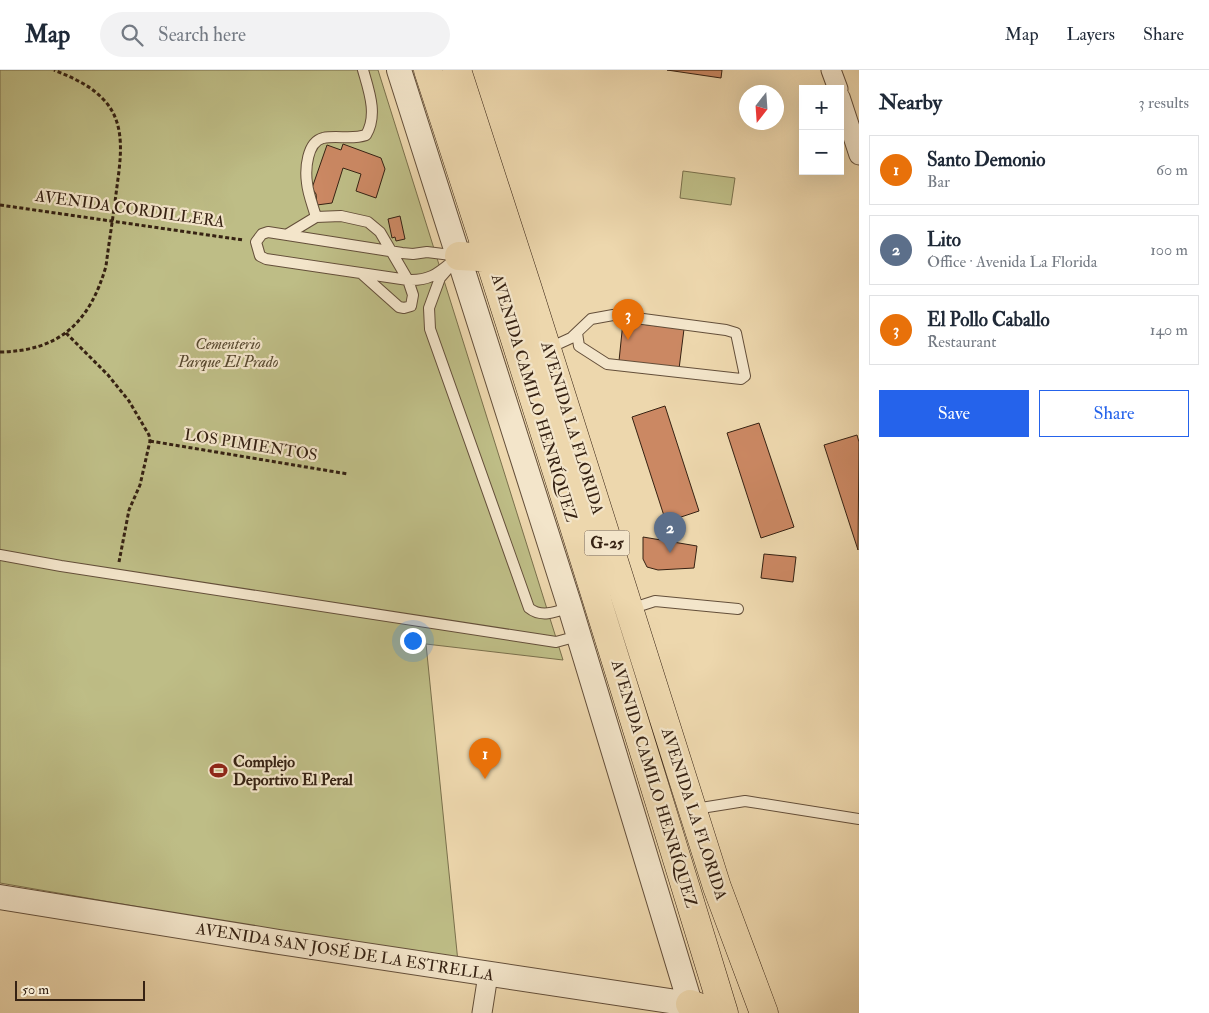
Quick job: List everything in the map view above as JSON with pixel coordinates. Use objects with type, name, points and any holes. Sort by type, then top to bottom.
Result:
[{"type":"main road","name":"AVENIDA CAMILO HENRÍQUEZ","points":[[428,70],[626,693],[724,1013]]},
{"type":"main road","name":"AVENIDA LA FLORIDA","points":[[457,70],[730,926],[764,1013]]},
{"type":"main road","points":[[459,256],[489,257],[506,260],[518,272],[527,286]]},
{"type":"main road","points":[[692,1009],[716,1013]]},
{"type":"street","name":"AVENIDA CAMILO HENRÍQUEZ","points":[[399,70],[570,607],[692,1009]]},
{"type":"street","points":[[832,70],[837,85]]},
{"type":"street","points":[[844,109],[859,155]]},
{"type":"street","name":"AVENIDA SAN JOSÉ DE LA ESTRELLA","points":[[0,897],[692,1009]]},
{"type":"street","points":[[482,1013],[488,975]]},
{"type":"lane","points":[[316,217],[307,182],[308,160],[312,145],[317,140],[325,138],[357,138],[366,135],[370,129],[372,100],[363,70]]},
{"type":"lane","points":[[288,234],[316,217],[341,216],[368,222],[380,232],[408,280],[413,295],[411,306],[399,307],[362,274]]},
{"type":"lane","points":[[268,232],[413,254],[427,252],[459,256],[431,278],[420,281],[266,259],[260,256],[256,242],[262,234],[268,232]]},
{"type":"lane","points":[[459,256],[440,278],[429,308],[430,329],[528,608],[542,614],[570,607]]},
{"type":"lane","points":[[547,350],[571,338],[591,319],[613,315],[726,330],[736,333],[745,376],[741,379],[607,364],[579,346],[577,333]]},
{"type":"lane","points":[[0,555],[556,642],[578,636]]},
{"type":"lane","points":[[629,609],[655,600],[738,609]]},
{"type":"lane","points":[[692,809],[745,801],[859,819]]},
{"type":"path","points":[[0,352],[41,346],[60,338],[75,324],[90,303],[106,266],[121,152],[117,122],[109,105],[96,92],[77,80],[54,70]]},
{"type":"path","name":"AVENIDA CORDILLERA","points":[[0,205],[256,242]]},
{"type":"path","points":[[66,333],[97,363],[118,388],[147,430],[150,441],[140,485],[129,510],[119,562]]},
{"type":"path","name":"LOS PIMIENTOS","points":[[150,441],[348,474]]},
{"type":"green space","name":"Cementerio Parque El Prado","points":[[0,70],[378,70],[563,660],[426,644],[458,962],[0,883]]},
{"type":"green space","points":[[683,171],[735,178],[731,205],[680,198]]},
{"type":"building","points":[[667,70],[722,70],[721,78]]},
{"type":"building","points":[[343,144],[381,158],[385,169],[376,198],[356,191],[361,174],[343,168],[332,203],[317,205],[316,194],[312,188],[327,145],[341,150]]},
{"type":"building","points":[[400,216],[405,239],[396,241],[395,237],[392,238],[388,219]]},
{"type":"building","points":[[623,322],[684,329],[679,369],[619,361]]},
{"type":"building","points":[[665,406],[699,511],[666,522],[632,417]]},
{"type":"building","points":[[759,423],[794,527],[761,538],[727,433]]},
{"type":"building","points":[[857,435],[859,442],[858,550],[824,445]]},
{"type":"building","points":[[643,537],[697,546],[694,568],[658,570],[647,567],[643,559]]},
{"type":"building","points":[[764,554],[796,557],[793,582],[761,578]]},
{"type":"place","name":"El Pollo Caballo","points":[[628,340]]},
{"type":"place","name":"Lito","points":[[670,553]]},
{"type":"place","name":"Complejo Deportivo El Peral","points":[[219,771]]},
{"type":"place","name":"Santo Demonio","points":[[485,779]]}]
